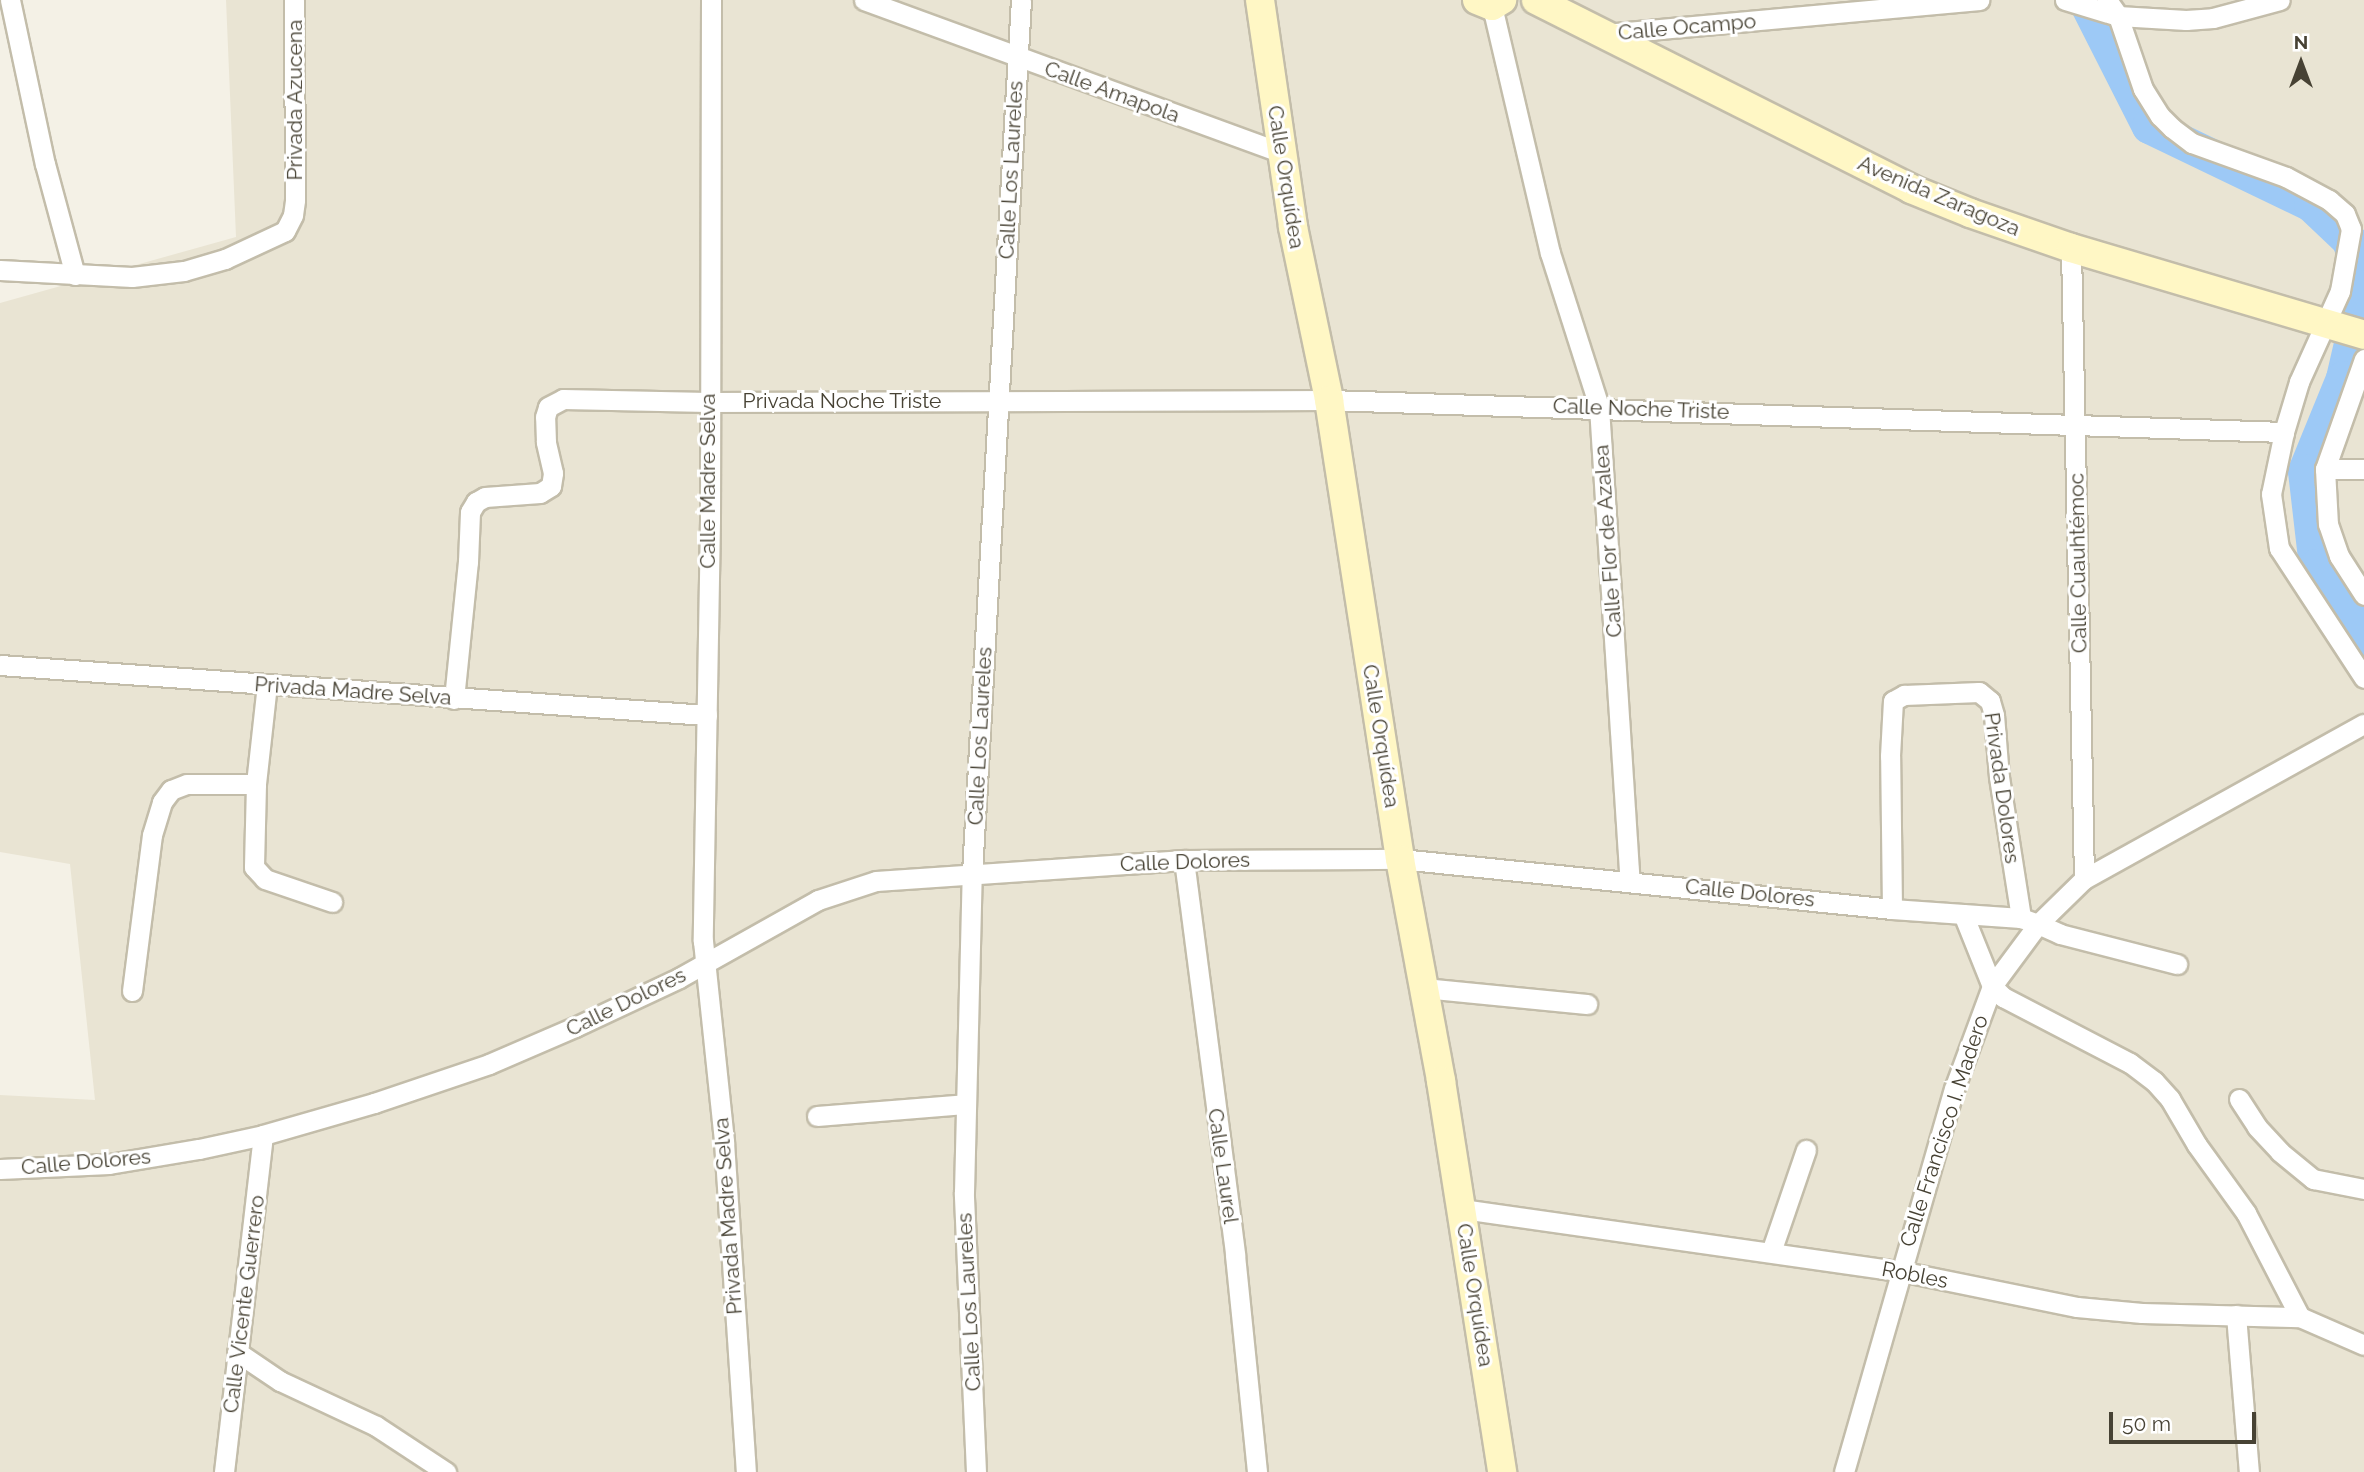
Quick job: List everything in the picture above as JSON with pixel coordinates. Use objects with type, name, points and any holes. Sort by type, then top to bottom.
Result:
[{"type":"street","points":[[0,270],[75,275],[45,164],[10,0]]},
{"type":"street","name":"Privada Azucena","points":[[75,275],[132,277],[184,271],[225,259],[285,231],[293,215],[295,201],[294,0]]},
{"type":"street","name":"Calle Madre Selva","points":[[707,961],[703,941],[703,898],[707,715],[711,0]]},
{"type":"street","name":"Calle Amapola","points":[[864,0],[1282,153]]},
{"type":"street","name":"Calle Los Laureles","points":[[976,1472],[976,1425],[966,1279],[965,1104],[972,873],[1021,0]]},
{"type":"street","name":"Calle Orquídea","points":[[1260,0],[1293,227],[1329,400],[1400,859],[1462,1209],[1502,1472]]},
{"type":"street","name":"Avenida Zaragoza","points":[[1536,0],[1911,189],[2071,248],[2351,336]]},
{"type":"street","name":"Calle Ocampo","points":[[1605,34],[1979,0]]},
{"type":"street","points":[[2065,0],[2186,20],[2213,18],[2280,0]]},
{"type":"street","name":"Calle Flor de Azalea","points":[[1490,2],[1550,253],[1599,407],[1630,880]]},
{"type":"street","points":[[2109,9],[2143,89],[2160,116],[2172,128],[2192,143],[2286,177],[2329,201],[2345,214],[2351,229],[2347,260],[2336,302],[2351,336],[2325,468],[2328,524],[2339,556],[2364,595]]},
{"type":"street","name":"Calle Cuauhtémoc","points":[[2071,248],[2080,593],[2080,847],[2084,879]]},
{"type":"street","points":[[2351,336],[2299,382],[2284,432],[2271,494],[2279,548],[2364,678]]},
{"type":"street","name":"Privada Noche Triste","points":[[454,699],[468,562],[470,512],[475,502],[485,497],[531,494],[551,486],[553,473],[545,417],[548,407],[562,399],[708,402],[998,401]]},
{"type":"street","name":"Calle Noche Triste","points":[[998,401],[1329,400],[2284,432]]},
{"type":"street","points":[[2325,468],[2364,469]]},
{"type":"street","name":"Privada Madre Selva","points":[[0,666],[707,715]]},
{"type":"street","points":[[267,684],[256,784],[252,858],[258,874],[332,902]]},
{"type":"street","name":"Privada Dolores","points":[[1892,909],[1893,702],[1904,695],[1979,692],[1990,702],[2029,921]]},
{"type":"street","points":[[2029,921],[2084,879],[2364,724]]},
{"type":"street","points":[[132,991],[152,835],[162,802],[171,790],[187,784],[256,784]]},
{"type":"street","name":"Calle Dolores","points":[[0,1169],[109,1164],[263,1135],[374,1103],[489,1064],[638,998],[818,900],[876,881],[1184,860],[1400,859],[2029,921],[2060,934],[2177,964]]},
{"type":"street","name":"Calle Laurel","points":[[1184,860],[1235,1255],[1257,1472]]},
{"type":"street","points":[[1963,914],[1992,986],[2026,1012],[2074,1032],[2130,1063],[2154,1081],[2170,1099],[2197,1145],[2246,1213],[2300,1317]]},
{"type":"street","name":"Calle Francisco I. Madero","points":[[1844,1472],[1954,1089],[1992,986],[2029,921]]},
{"type":"street","name":"Privada Madre Selva","points":[[707,961],[724,1142],[746,1472]]},
{"type":"street","points":[[1423,988],[1587,1004]]},
{"type":"street","points":[[2239,1099],[2257,1127],[2280,1152],[2313,1180],[2364,1189]]},
{"type":"street","points":[[817,1116],[965,1104]]},
{"type":"street","name":"Calle Vicente Guerrero","points":[[224,1472],[263,1135]]},
{"type":"street","points":[[1772,1252],[1805,1150]]},
{"type":"street","name":"Robles","points":[[1462,1209],[1900,1271],[2077,1307],[2142,1313],[2300,1317],[2364,1345]]},
{"type":"street","points":[[2235,1315],[2249,1472]]},
{"type":"street","points":[[237,1352],[280,1381],[376,1426],[446,1472]]},
{"type":"shaded area","points":[[226,0],[2364,0],[2364,1472],[0,1472],[0,1095],[95,1100],[70,864],[0,852],[0,303],[236,237]]},
{"type":"waterway","points":[[2085,0],[2149,126],[2311,204],[2349,240],[2364,287],[2343,378],[2305,471],[2316,566],[2364,639]]}]
